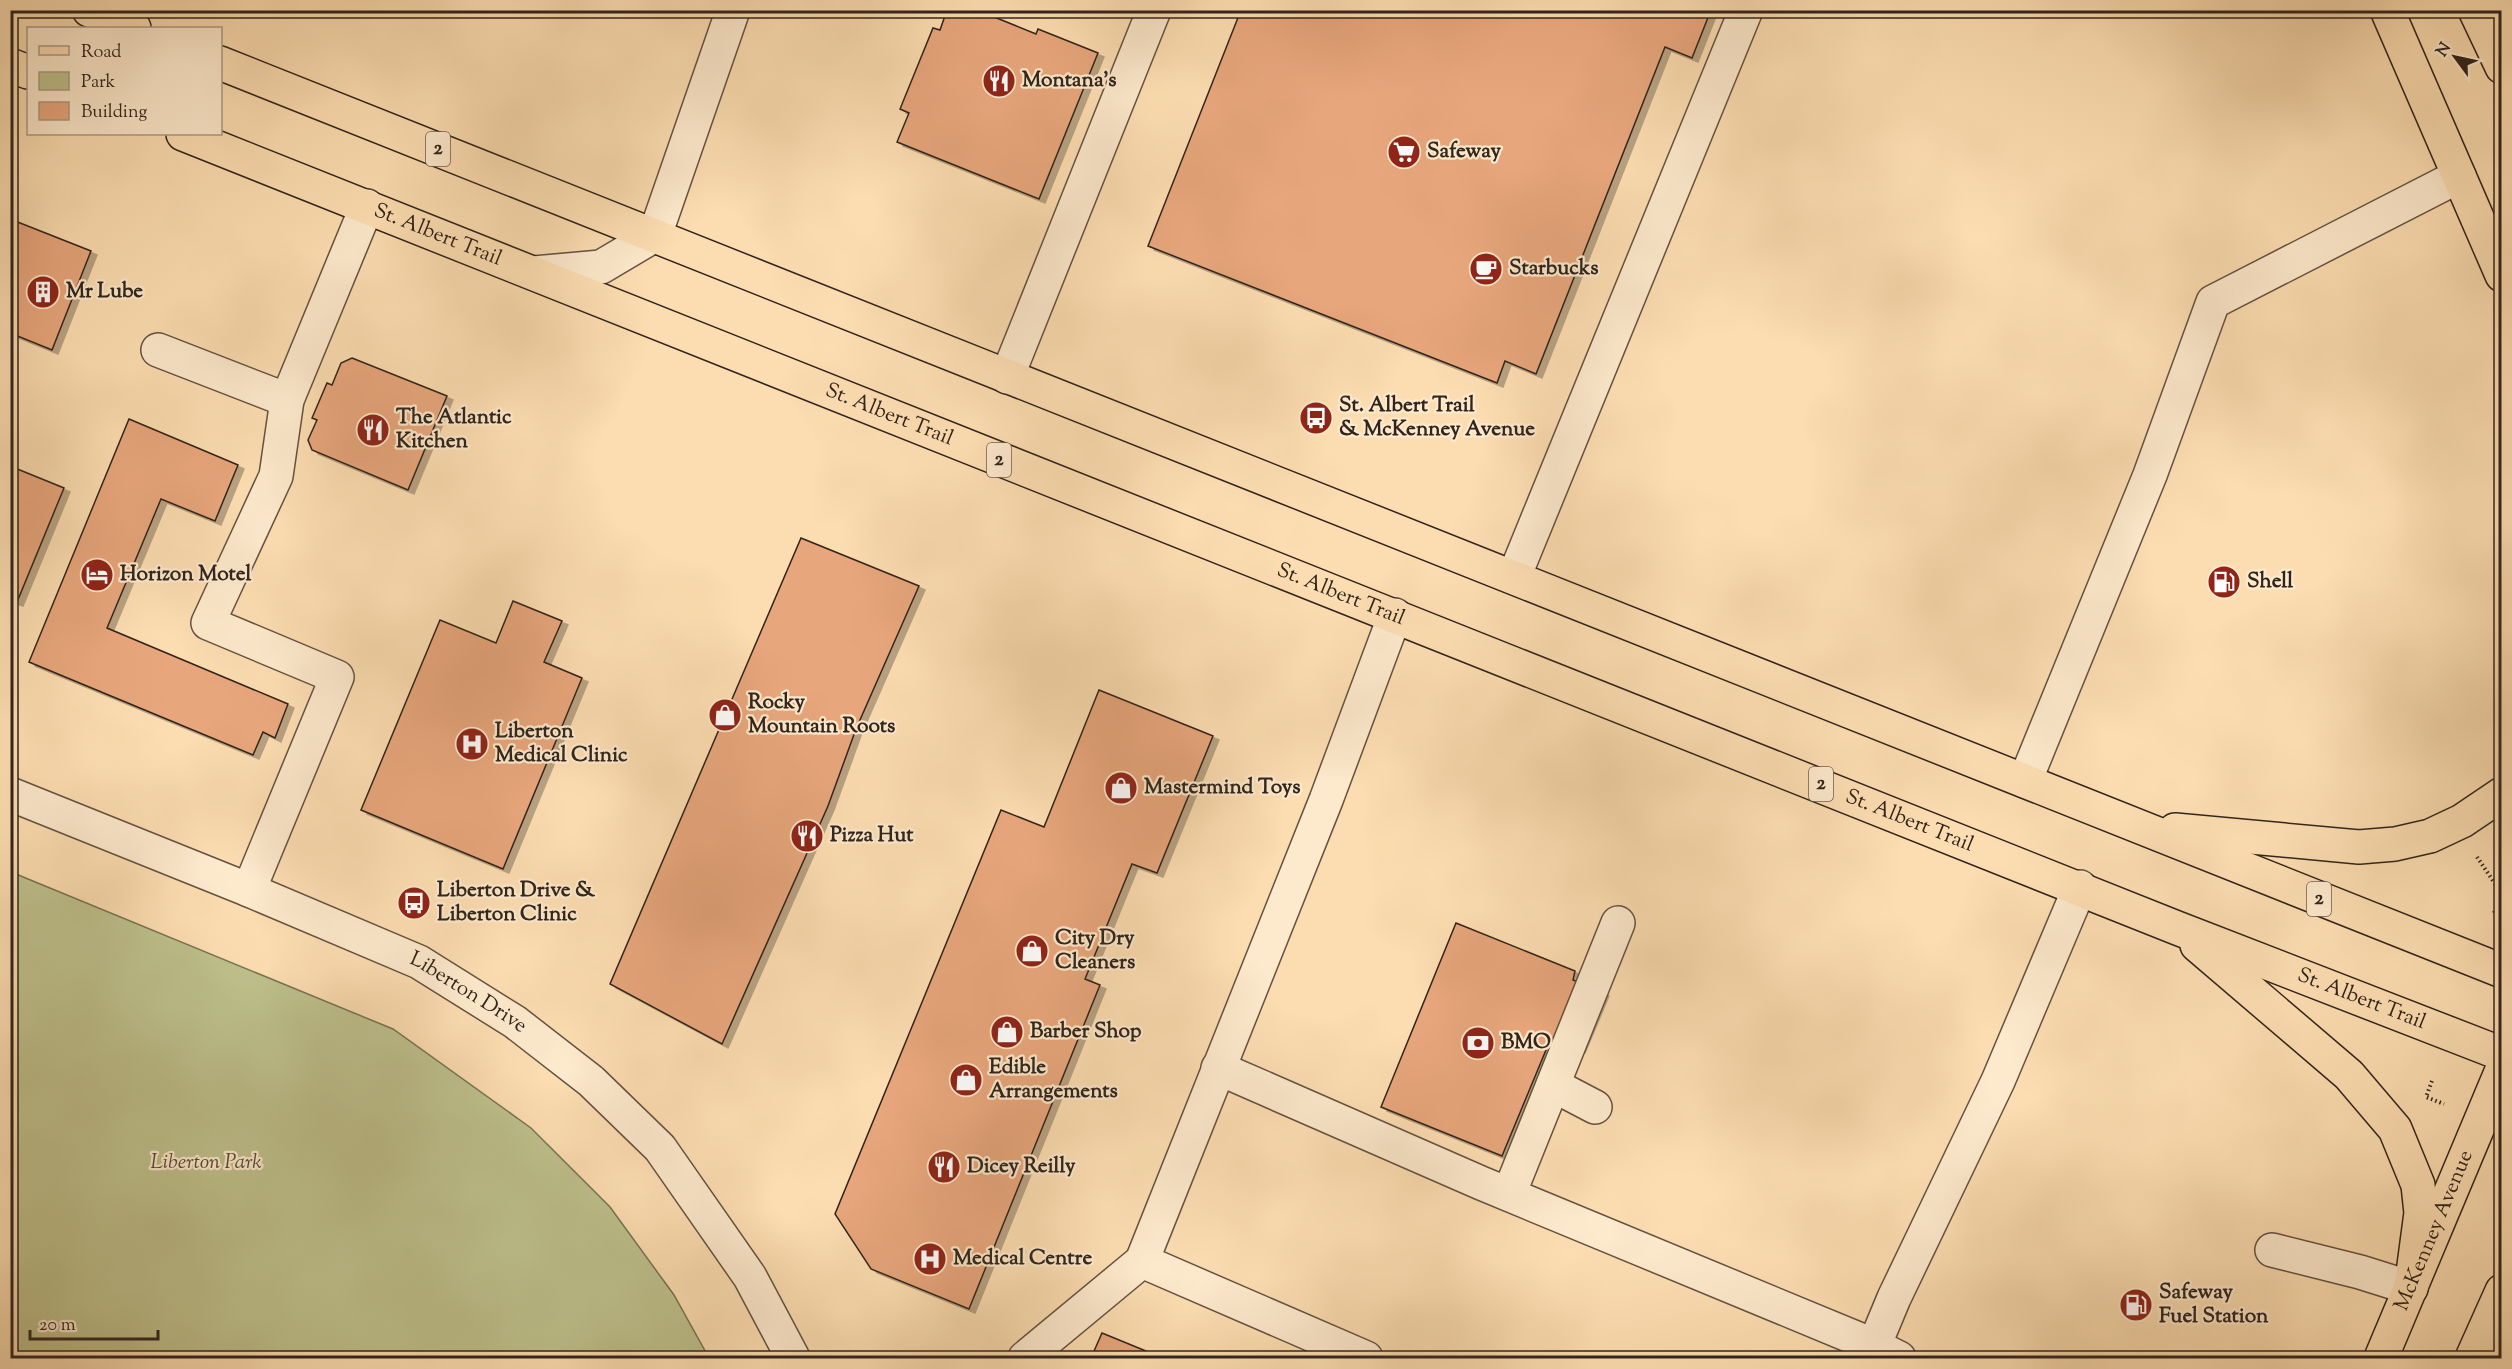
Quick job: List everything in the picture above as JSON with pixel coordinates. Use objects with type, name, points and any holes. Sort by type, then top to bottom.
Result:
[{"type":"main road","points":[[89,10],[132,27]]},
{"type":"main road","points":[[2387,10],[2502,275]]},
{"type":"main road","points":[[2475,10],[2502,67]]},
{"type":"main road","name":"2","points":[[222,64],[2502,971]]},
{"type":"main road","points":[[10,65],[27,72]]},
{"type":"main road","name":"St. Albert Trail","points":[[186,135],[2177,928],[2502,1054]]},
{"type":"main road","points":[[2137,826],[2359,847],[2395,844],[2430,836],[2462,822],[2502,794]]},
{"type":"main road","points":[[2177,928],[2349,1075],[2395,1129],[2418,1185],[2421,1213],[2411,1288]]},
{"type":"main road","name":"McKenney Avenue","points":[[2381,1359],[2502,1070]]},
{"type":"main road","points":[[2472,1359],[2502,1291]]},
{"type":"main road","points":[[2483,1359],[2502,1332]]},
{"type":"street","points":[[534,273],[601,267],[656,235],[733,10]]},
{"type":"street","points":[[1007,377],[1154,10]]},
{"type":"street","points":[[1514,578],[1746,10]]},
{"type":"street","points":[[2025,782],[2150,475],[2213,302],[2459,176]]},
{"type":"street","points":[[249,890],[337,677],[208,623],[276,476],[286,400],[367,206]]},
{"type":"street","points":[[158,350],[286,400]]},
{"type":"street","points":[[1025,1359],[1142,1261],[1322,810],[1395,615]]},
{"type":"street","name":"Liberton Drive","points":[[10,794],[249,890],[419,962],[515,1022],[591,1082],[660,1148],[750,1276],[793,1359]]},
{"type":"street","points":[[1218,1068],[1881,1354],[1894,1298],[1998,1081],[2079,888]]},
{"type":"street","points":[[1509,1194],[1618,923]]},
{"type":"street","points":[[1553,1085],[1594,1107]]},
{"type":"street","points":[[2272,1251],[2360,1272],[2411,1288]]},
{"type":"street","points":[[1142,1261],[1366,1359]]},
{"type":"path","points":[[2471,848],[2502,895],[2494,913]]},
{"type":"path","points":[[2432,1081],[2426,1097],[2444,1104]]},
{"type":"green space","name":"Liberton Park","points":[[11,872],[393,1029],[531,1128],[610,1207],[674,1295],[709,1358],[11,1358]]},
{"type":"building","name":"Montana's","points":[[947,10],[977,10],[1036,34],[1038,29],[1098,53],[1039,199],[897,142],[909,113],[900,109],[933,28],[940,30]]},
{"type":"building","name":"Safeway","points":[[1241,10],[1711,10],[1692,58],[1665,47],[1536,374],[1505,361],[1497,383],[1148,246]]},
{"type":"building","name":"Mr Lube","points":[[10,219],[91,251],[52,350],[10,333]]},
{"type":"building","name":"The Atlantic Kitchen","points":[[352,358],[447,396],[408,490],[312,450],[308,440],[317,420],[312,418],[327,383],[332,385],[341,363]]},
{"type":"building","name":"Horizon Motel","points":[[129,419],[238,465],[215,521],[161,499],[107,628],[288,704],[275,738],[263,732],[253,755],[29,662]]},
{"type":"building","points":[[10,466],[64,488],[17,602],[10,600]]},
{"type":"building","points":[[801,538],[919,586],[856,729],[828,806],[722,1044],[610,984]]},
{"type":"building","name":"Liberton Medical Clinic","points":[[513,601],[562,621],[544,662],[582,678],[503,869],[361,810],[440,620],[496,643]]},
{"type":"building","points":[[1099,690],[1213,736],[1157,873],[1132,864],[1085,979],[1100,985],[969,1309],[871,1269],[835,1214],[1001,810],[1044,827]]},
{"type":"building","name":"BMO","points":[[1456,923],[1575,971],[1573,980],[1603,992],[1579,1049],[1551,1038],[1502,1156],[1381,1107]]},
{"type":"building","points":[[1102,1333],[1163,1358],[1091,1358]]},
{"type":"place","name":"Montana's","points":[[999,81]]},
{"type":"place","name":"Safeway","points":[[1404,152]]},
{"type":"place","name":"Starbucks","points":[[1486,269]]},
{"type":"place","name":"Mr Lube","points":[[43,292]]},
{"type":"place","name":"St. Albert Trail & McKenney Avenue","points":[[1316,418]]},
{"type":"place","name":"The Atlantic Kitchen","points":[[373,430]]},
{"type":"place","name":"Horizon Motel","points":[[97,575]]},
{"type":"place","name":"Shell","points":[[2224,582]]},
{"type":"place","name":"Rocky Mountain Roots","points":[[725,715]]},
{"type":"place","name":"Liberton Medical Clinic","points":[[472,744]]},
{"type":"place","name":"Mastermind Toys","points":[[1121,788]]},
{"type":"place","name":"Pizza Hut","points":[[807,836]]},
{"type":"place","name":"Liberton Drive & Liberton Clinic","points":[[414,903]]},
{"type":"place","name":"City Dry Cleaners","points":[[1032,951]]},
{"type":"place","name":"Barber Shop","points":[[1007,1032]]},
{"type":"place","name":"BMO","points":[[1478,1043]]},
{"type":"place","name":"Edible Arrangements","points":[[966,1080]]},
{"type":"place","name":"Dicey Reilly","points":[[944,1167]]},
{"type":"place","name":"Medical Centre","points":[[930,1259]]},
{"type":"place","name":"Safeway Fuel Station","points":[[2136,1305]]}]
